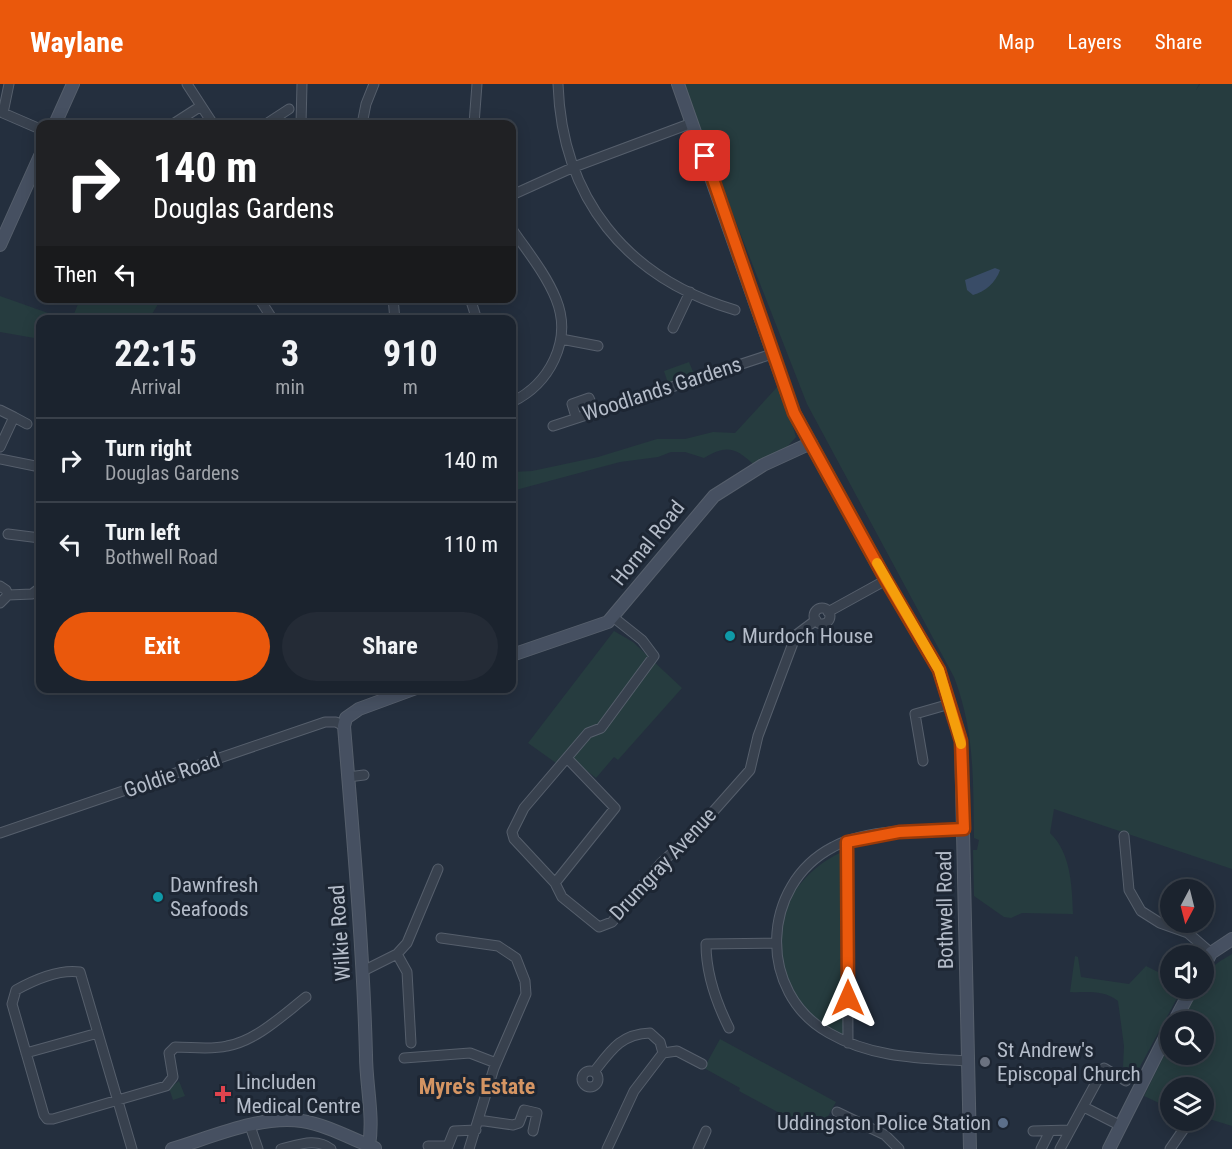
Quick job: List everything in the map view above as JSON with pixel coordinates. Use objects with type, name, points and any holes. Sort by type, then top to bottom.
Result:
[{"type":"main road","points":[[57,120],[73,84]]},
{"type":"main road","name":"Bothwell Road","points":[[678,84],[794,413],[886,580],[939,670],[961,741],[966,1061],[970,1149]]},
{"type":"main road","points":[[0,245],[36,165]]},
{"type":"main road","name":"Hornal Road","points":[[516,654],[608,622],[714,496],[749,473],[811,443]]},
{"type":"main road","points":[[345,722],[358,709],[402,693]]},
{"type":"main road","name":"Wilkie Road","points":[[345,722],[373,1148]]},
{"type":"main road","points":[[1214,951],[1232,939]]},
{"type":"main road","points":[[1109,1149],[1160,1048]]},
{"type":"main road","points":[[172,1149],[250,1126],[283,1120],[303,1121],[373,1148]]},
{"type":"street","points":[[9,84],[1,117],[36,128]]},
{"type":"street","points":[[187,84],[210,120]]},
{"type":"street","points":[[301,120],[302,84]]},
{"type":"street","points":[[363,120],[374,84]]},
{"type":"street","points":[[474,120],[477,84]]},
{"type":"street","points":[[558,84],[565,143],[593,211],[612,235],[658,276],[735,310]]},
{"type":"street","points":[[179,120],[201,106]]},
{"type":"street","points":[[272,120],[289,109]]},
{"type":"street","points":[[516,193],[574,167],[692,123]]},
{"type":"street","points":[[516,235],[548,283],[557,301],[561,320],[561,339],[555,360],[530,393],[516,400]]},
{"type":"street","points":[[673,328],[690,292]]},
{"type":"street","points":[[561,339],[599,346]]},
{"type":"street","name":"Woodlands Gardens","points":[[553,426],[576,417],[572,404],[589,398],[594,410],[772,354]]},
{"type":"street","points":[[1,408],[27,424]]},
{"type":"street","points":[[0,447],[14,417]]},
{"type":"street","points":[[0,459],[36,466]]},
{"type":"street","points":[[8,534],[20,533],[36,536]]},
{"type":"street","name":"Drumgray Avenue","points":[[613,617],[642,640],[654,656],[601,728],[588,733],[524,808],[512,832],[514,839],[555,883],[562,897],[599,927],[612,922],[668,855],[696,831],[750,770],[758,736],[796,635],[816,620],[825,623],[829,617],[828,612],[886,580]]},
{"type":"street","points":[[0,586],[6,590],[8,595]]},
{"type":"street","points":[[0,603],[8,595],[32,594],[36,591]]},
{"type":"street","points":[[923,761],[915,714],[950,704]]},
{"type":"street","name":"Goldie Road","points":[[0,833],[326,722],[345,722]]},
{"type":"street","points":[[555,883],[615,808],[567,758]]},
{"type":"street","points":[[348,777],[364,775]]},
{"type":"street","points":[[964,829],[899,832],[834,846],[814,860],[793,884],[776,923],[776,943],[778,967],[786,989],[805,1016],[828,1033],[870,1051],[902,1057],[966,1061]]},
{"type":"street","points":[[1124,836],[1129,890],[1141,911],[1160,923],[1188,933],[1202,945]]},
{"type":"street","points":[[847,842],[848,1043]]},
{"type":"street","points":[[363,971],[397,954],[407,943],[438,869]]},
{"type":"street","points":[[441,938],[498,946],[516,958],[525,981],[526,994],[496,1063],[469,1149]]},
{"type":"street","points":[[729,1028],[707,967],[706,944],[776,943]]},
{"type":"street","points":[[397,954],[407,972],[411,1043]]},
{"type":"street","points":[[132,1149],[118,1099],[80,972],[70,970],[33,981],[16,990],[12,997],[26,1053],[47,1119],[118,1099],[171,1082],[173,1077],[169,1053],[175,1047],[226,1047],[239,1043],[306,997]]},
{"type":"street","points":[[26,1053],[98,1032]]},
{"type":"street","points":[[594,1071],[619,1043],[635,1034],[650,1033],[660,1042],[663,1053]]},
{"type":"street","points":[[607,1149],[634,1091],[663,1053],[676,1051],[702,1064]]},
{"type":"street","points":[[404,1058],[470,1053],[496,1063]]},
{"type":"street","points":[[1060,1149],[1104,1068],[1126,1081]]},
{"type":"street","points":[[1084,1107],[1121,1126]]},
{"type":"street","points":[[428,1146],[448,1146],[454,1131],[477,1125],[513,1125],[519,1122],[524,1110],[537,1113],[533,1131]]},
{"type":"street","points":[[837,1112],[885,1135],[899,1149]]},
{"type":"street","points":[[250,1126],[258,1149]]},
{"type":"street","points":[[1033,1131],[1070,1130]]},
{"type":"street","points":[[698,1149],[706,1131]]},
{"type":"street","points":[[1041,1149],[1050,1131]]},
{"type":"street","points":[[1170,1149],[1182,1131]]},
{"type":"street","points":[[281,1149],[309,1142],[323,1143],[331,1149]]},
{"type":"green space","points":[[682,84],[1199,84],[1196,90],[1200,84],[1232,84],[1232,869],[1054,809],[1050,833],[1062,850],[1069,870],[1073,914],[1022,913],[1011,918],[1004,917],[974,896],[973,850],[977,850],[979,840],[974,838],[972,757],[966,717],[954,677],[807,404]]},
{"type":"green space","points":[[0,296],[48,313],[49,315],[36,315],[36,338],[0,332]]},
{"type":"green space","points":[[78,303],[159,303],[151,315],[74,315]]},
{"type":"green space","points":[[689,362],[694,374],[668,383],[664,371]]},
{"type":"green space","points":[[780,384],[796,437],[787,447],[753,464],[741,454],[730,450],[718,451],[704,458],[685,452],[671,452],[658,457],[620,462],[516,490],[516,472],[532,471],[598,457],[657,439],[685,439],[713,432],[735,433]]},
{"type":"green space","points":[[614,631],[633,642],[682,688],[618,760],[614,757],[596,778],[564,753],[556,763],[528,743]]},
{"type":"green space","points":[[842,852],[844,1035],[825,1026],[808,1012],[795,995],[785,975],[780,954],[779,932],[784,911],[799,885],[821,864]]},
{"type":"green space","points":[[1232,954],[1232,1126],[1214,1120],[1214,1077],[1160,1077],[1160,1103],[1144,1096],[1160,1063],[1214,1065],[1214,1011],[1185,1011],[1192,999],[1214,999],[1214,966]]},
{"type":"green space","points":[[1075,956],[1078,957],[1081,977],[1129,984],[1146,966],[1160,973],[1160,999],[1177,999],[1170,1011],[1160,1011],[1160,1030],[1137,1072],[1123,1067],[1124,1046],[1118,1001],[1100,993],[1070,992]]},
{"type":"green space","points":[[720,1039],[836,1102],[818,1134],[739,1091],[740,1088],[704,1068]]},
{"type":"green space","points":[[179,1081],[185,1096],[173,1100],[169,1088]]},
{"type":"water","points":[[995,268],[1000,270],[986,289],[973,295],[967,290],[965,280]]},
{"type":"slow traffic","points":[[877,563],[939,670],[961,744]]},
{"type":"place","name":"Murdoch House","points":[[730,636]]},
{"type":"place","name":"Dawnfresh Seafoods","points":[[158,897]]},
{"type":"place","name":"St Andrew's Episcopal Church","points":[[985,1062]]},
{"type":"place","name":"Lincluden Medical Centre","points":[[223,1094]]},
{"type":"place","name":"Uddingston Police Station","points":[[1003,1123]]},
{"type":"district","name":"Myre's Estate","points":[[477,1086]]},
{"type":"route","points":[[705,156],[760,321],[794,413],[886,580],[939,670],[961,741],[964,829],[899,832],[847,842],[848,998]]}]
